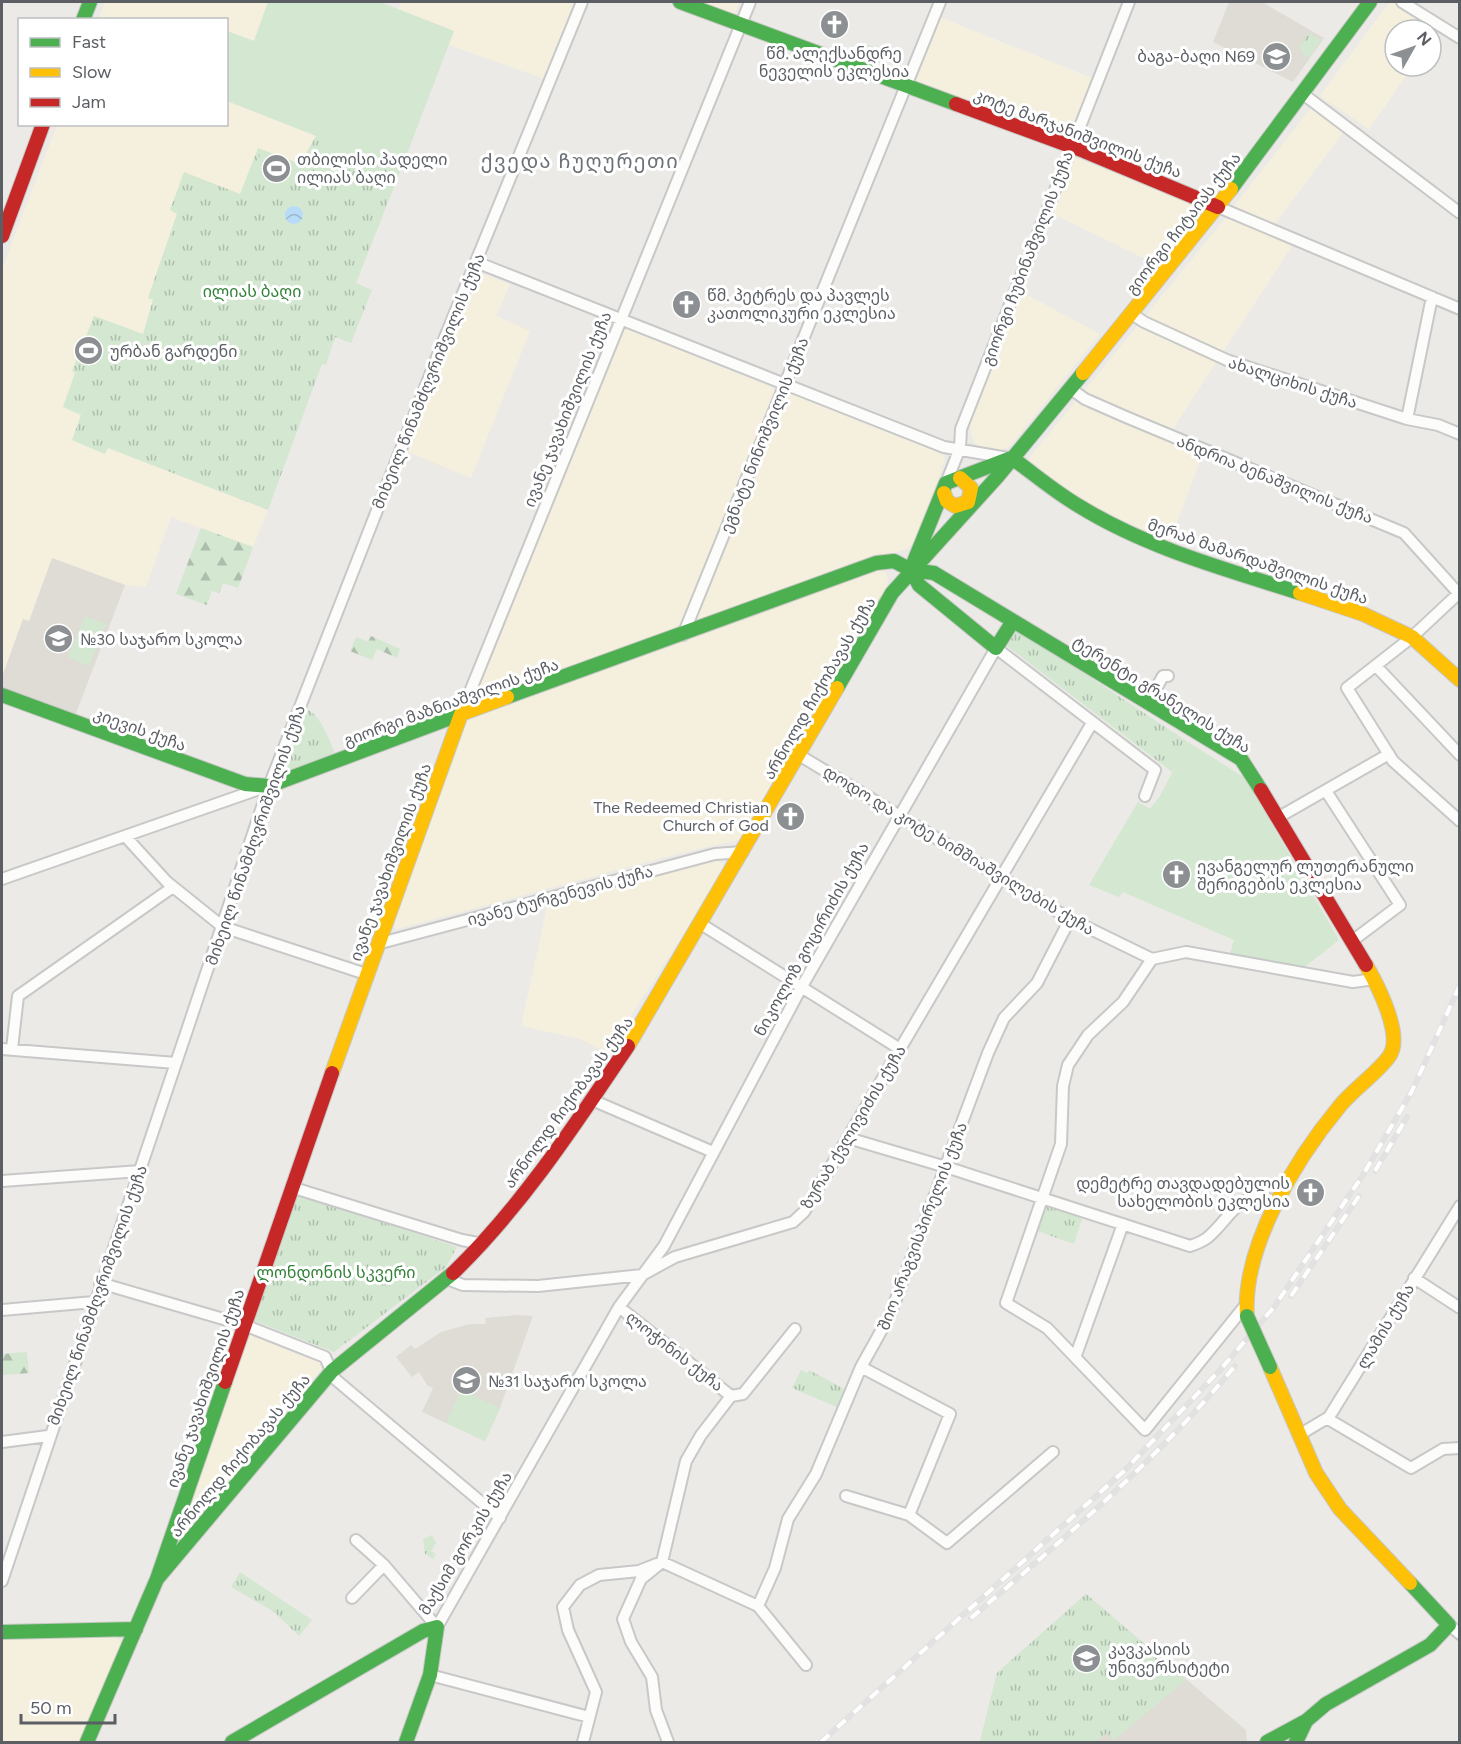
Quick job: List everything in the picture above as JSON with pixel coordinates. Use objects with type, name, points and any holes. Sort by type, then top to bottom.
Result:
[{"type":"main road","points":[[84,18],[90,2]]},
{"type":"main road","name":"კოტე მარჯანიშვილის ქუჩა","points":[[680,2],[1071,146],[1218,207]]},
{"type":"main road","name":"გიორგი ჩიტაიას ქუჩა","points":[[910,570],[922,553],[1012,458],[1132,314],[1218,207],[1370,2]]},
{"type":"main road","points":[[2,236],[6,208],[43,126]]},
{"type":"main road","name":"გიორგი ჩიტაიას ქუჩა","points":[[945,488],[960,478],[1012,458]]},
{"type":"main road","name":"მერაბ მამარდაშვილის ქუჩა","points":[[1012,458],[1078,506],[1127,532],[1180,554],[1363,614],[1412,637],[1460,680]]},
{"type":"main road","points":[[945,488],[950,504],[963,511],[972,492],[968,483],[960,478]]},
{"type":"main road","points":[[934,573],[922,553],[926,532],[945,488]]},
{"type":"main road","name":"გიორგი მაზნიაშვილის ქუჩა","points":[[268,786],[876,563],[894,561],[922,553]]},
{"type":"main road","points":[[894,561],[910,570],[919,585],[996,648]]},
{"type":"main road","points":[[894,561],[899,576],[895,589]]},
{"type":"main road","name":"ტერენტი გრანელის ქუჩა","points":[[910,570],[934,573],[1241,759],[1279,817],[1352,941],[1383,995],[1393,1037],[1391,1054],[1339,1107],[1276,1201]]},
{"type":"main road","name":"არნოლდ ჩიქობავას ქუჩა","points":[[158,1579],[332,1371],[447,1279],[483,1244],[592,1100],[642,1026],[895,589],[910,570]]},
{"type":"main road","name":"ნიკოლოზ გოცირიძის ქუჩა","points":[[996,648],[1013,621]]},
{"type":"main road","name":"კიევის ქუჩა","points":[[2,695],[245,784],[268,786]]},
{"type":"main road","name":"ივანე ჯავახიშვილის ქუჩა","points":[[87,1743],[158,1579],[366,974],[462,714]]},
{"type":"main road","points":[[1270,1741],[1306,1721],[1326,1704],[1454,1629],[1340,1509],[1316,1473],[1245,1311],[1250,1269],[1276,1201]]},
{"type":"main road","points":[[174,1528],[183,1538],[199,1531]]},
{"type":"main road","points":[[406,1743],[430,1675],[436,1627]]},
{"type":"main road","name":"მაქსიმ გორკის ქუჩა","points":[[232,1743],[423,1631],[436,1627]]},
{"type":"main road","points":[[2,1632],[136,1629]]},
{"type":"main road","points":[[1296,1743],[1306,1721]]},
{"type":"main road","points":[[1270,1741],[1283,1739],[1288,1743]]},
{"type":"street","name":"მიხეილ წინამძღვრიშვილის ქუჩა","points":[[2,1581],[48,1436],[223,927],[268,786],[582,2]]},
{"type":"street","name":"ივანე ჯავახიშვილის ქუჩა","points":[[462,714],[750,2]]},
{"type":"street","name":"ეგნატე ნინოშვილის ქუჩა","points":[[683,634],[940,2]]},
{"type":"street","name":"გიორგი ჩუბინაშვილის ქუჩა","points":[[945,488],[960,448],[961,429],[1129,2]]},
{"type":"street","points":[[1402,2],[1460,38]]},
{"type":"street","points":[[1303,94],[1460,213]]},
{"type":"street","name":"კოტე მარჯანიშვილის ქუჩა","points":[[1218,207],[1460,309]]},
{"type":"street","points":[[476,262],[944,447],[1012,458]]},
{"type":"street","points":[[1407,419],[1432,297]]},
{"type":"street","name":"ახალციხის ქუჩა","points":[[1132,314],[1144,322],[1228,361],[1407,419],[1438,425],[1460,434]]},
{"type":"street","name":"ანდრია ბენაშვილის ქუჩა","points":[[1071,389],[1085,399],[1125,417],[1404,532],[1459,595]]},
{"type":"street","points":[[960,448],[960,478]]},
{"type":"street","points":[[1459,595],[1412,637],[1347,688],[1389,754],[1460,821]]},
{"type":"street","points":[[996,648],[1155,770],[1145,796]]},
{"type":"street","name":"ნიკოლოზ გოცირიძის ქუჩა","points":[[642,1275],[663,1246],[801,988],[898,815],[996,648]]},
{"type":"street","points":[[1376,666],[1460,755]]},
{"type":"street","points":[[1148,703],[1159,681],[1163,676],[1168,676]]},
{"type":"street","name":"ზურაბ ქვლივიძის ქუჩა","points":[[447,1279],[463,1285],[538,1286],[642,1275],[675,1257],[793,1222],[804,1212],[1092,723]]},
{"type":"street","points":[[1279,817],[1389,754]]},
{"type":"street","name":"დოდო და კოტე ხიმშიაშვილების ქუჩა","points":[[800,755],[1070,919],[1152,959]]},
{"type":"street","name":"გიორგი მაზნიაშვილის ქუჩა","points":[[2,879],[268,786]]},
{"type":"street","points":[[1326,791],[1400,905],[1352,941]]},
{"type":"street","points":[[125,836],[173,887],[223,927],[366,974]]},
{"type":"street","name":"ივანე ტურგენევის ქუჩა","points":[[377,944],[715,854],[743,852]]},
{"type":"street","points":[[173,887],[18,996],[7,1049],[176,1063]]},
{"type":"street","name":"შიო არაგვისპირელის ქუჩა","points":[[758,1606],[775,1568],[788,1519],[816,1474],[861,1367],[890,1315],[988,1053],[1004,1018],[1037,983],[1070,919]]},
{"type":"street","points":[[701,924],[900,1049]]},
{"type":"street","points":[[1245,1311],[1145,1430],[1076,1355],[1047,1328],[1006,1304],[1061,1144],[1063,1086],[1068,1065],[1088,1035],[1123,1002],[1152,959],[1186,952],[1353,982],[1374,979]]},
{"type":"street","points":[[592,1100],[713,1152]]},
{"type":"street","points":[[848,1138],[946,1167],[1190,1246],[1207,1238],[1236,1204],[1265,1197],[1276,1201]]},
{"type":"street","points":[[2,1181],[140,1171]]},
{"type":"street","points":[[294,1188],[462,1240],[483,1244]]},
{"type":"street","name":"ლამის ქუჩა","points":[[1299,1435],[1328,1419],[1414,1278],[1455,1224],[1460,1206]]},
{"type":"street","points":[[1076,1355],[1123,1224]]},
{"type":"street","name":"მაქსიმ გორკის ქუჩა","points":[[436,1627],[619,1307],[642,1275]]},
{"type":"street","points":[[1414,1278],[1460,1308]]},
{"type":"street","points":[[100,1283],[244,1325],[325,1357],[335,1379],[500,1518]]},
{"type":"street","points":[[2,1310],[94,1302]]},
{"type":"street","name":"ლოჭინის ქუჩა","points":[[619,1307],[731,1396]]},
{"type":"street","points":[[668,1743],[656,1710],[652,1677],[631,1642],[623,1619],[641,1579],[662,1562],[686,1461],[701,1435],[731,1396],[743,1394],[795,1329]]},
{"type":"street","points":[[861,1367],[950,1414],[909,1515]]},
{"type":"street","points":[[1328,1419],[1411,1468],[1443,1449],[1460,1448]]},
{"type":"street","points":[[2,1442],[48,1436]]},
{"type":"street","points":[[846,1496],[909,1515],[947,1543],[1053,1452]]},
{"type":"street","points":[[356,1540],[384,1565],[436,1627]]},
{"type":"street","points":[[583,1743],[596,1692],[568,1630],[563,1607],[580,1584],[599,1575],[639,1571],[662,1562],[758,1606],[806,1665]]},
{"type":"street","points":[[352,1598],[384,1565]]},
{"type":"street","points":[[430,1675],[589,1717]]},
{"type":"shaded area","points":[[105,2],[268,2],[254,41],[228,31],[228,18],[99,18]]},
{"type":"shaded area","points":[[401,2],[574,2],[544,79],[449,45],[454,31],[398,9]]},
{"type":"shaded area","points":[[689,2],[740,2],[734,15]]},
{"type":"shaded area","name":"ბაგა-ბაღი N69","points":[[1229,2],[1262,2],[1324,38],[1293,82],[1213,42]]},
{"type":"shaded area","points":[[1396,2],[1419,18],[1383,18],[1383,78],[1405,78],[1369,129],[1320,96],[1388,4]]},
{"type":"shaded area","points":[[934,15],[1097,80],[1071,146],[905,85]]},
{"type":"shaded area","points":[[228,101],[316,136],[300,164],[240,195],[170,210],[177,213],[148,298],[153,300],[143,334],[94,316],[72,371],[76,372],[63,407],[81,415],[72,440],[105,454],[108,448],[268,510],[253,547],[171,517],[146,587],[125,585],[53,558],[29,621],[23,619],[2,676],[2,269],[57,126],[228,126]]},
{"type":"shaded area","points":[[1312,107],[1344,131],[1274,225],[1237,209],[1234,206]]},
{"type":"shaded area","points":[[1071,156],[1207,208],[1182,242],[1158,265],[1053,214]]},
{"type":"shaded area","points":[[1228,215],[1294,243],[1167,438],[1203,454],[1169,543],[1082,504],[1030,461],[1030,457]]},
{"type":"shaded area","points":[[480,273],[510,284],[496,316],[530,331],[471,478],[408,452]]},
{"type":"shaded area","points":[[1020,291],[1100,334],[1010,446],[999,451],[980,447],[974,442],[969,423]]},
{"type":"shaded area","points":[[628,329],[773,388],[776,394],[679,632],[485,700],[474,688],[622,331]]},
{"type":"shaded area","points":[[792,394],[944,455],[945,459],[921,528],[915,542],[906,549],[699,623],[695,617],[757,475],[788,395]]},
{"type":"shaded area","name":"№30 საჯარო სკოლა","points":[[52,558],[125,585],[75,716],[2,688],[2,677],[23,619],[29,621]]},
{"type":"shaded area","points":[[879,569],[884,571],[888,577],[887,586],[745,834],[738,840],[681,853],[397,929],[393,927],[391,921],[464,721]]},
{"type":"shaded area","points":[[709,859],[722,863],[724,872],[607,1052],[580,1039],[521,1026],[548,903]]},
{"type":"shaded area","name":"№31 საჯარო სკოლა","points":[[533,1316],[500,1408],[485,1441],[422,1412],[433,1388],[427,1385],[419,1372],[412,1377],[396,1357],[411,1345],[415,1349],[441,1332],[470,1324],[486,1324],[485,1318]]},
{"type":"shaded area","points":[[249,1332],[320,1360],[322,1369],[183,1533],[180,1532]]},
{"type":"shaded area","name":"კავკასიის უნივერსიტეტი","points":[[1086,1594],[1246,1730],[1247,1742],[980,1742],[997,1673]]},
{"type":"shaded area","points":[[115,1636],[123,1643],[79,1742],[2,1742],[2,1639]]},
{"type":"green space","points":[[268,2],[380,2],[454,31],[400,172],[328,146],[329,141],[228,101],[228,31],[254,41]]},
{"type":"green space","points":[[1309,33],[1321,40],[1309,58],[1299,47]]},
{"type":"green space","points":[[868,45],[884,51],[879,64],[863,57]]},
{"type":"green space","name":"ილიას ბაღი","points":[[316,136],[330,141],[328,146],[400,172],[356,283],[372,290],[351,343],[335,337],[326,365],[322,364],[268,510],[108,448],[105,454],[72,440],[81,415],[63,407],[75,373],[72,371],[94,316],[143,334],[153,300],[148,298],[177,214],[170,210],[184,172],[240,194],[258,148],[300,164]]},
{"type":"green space","name":"თბილისი პადელი ილიას ბაღი","points":[[262,150],[298,167],[289,185],[254,168]]},
{"type":"green space","points":[[201,528],[253,547],[238,588],[223,583],[219,593],[212,591],[207,605],[176,594]]},
{"type":"green space","points":[[85,616],[106,624],[89,666],[68,657]]},
{"type":"green space","points":[[1017,629],[1188,742],[1172,772],[1007,646]]},
{"type":"green space","points":[[371,636],[400,649],[397,658],[377,649],[372,660],[350,651],[356,637],[368,642]]},
{"type":"green space","points":[[304,707],[320,722],[336,756],[285,774],[279,767]]},
{"type":"green space","points":[[1188,742],[1245,778],[1339,940],[1302,969],[1229,957],[1234,940],[1123,892],[1119,897],[1089,885],[1138,802],[1150,809],[1160,796]]},
{"type":"green space","name":"ლონდონის სკვერი","points":[[297,1194],[457,1247],[446,1267],[334,1352],[252,1320]]},
{"type":"green space","points":[[1046,1204],[1083,1216],[1074,1244],[1037,1231]]},
{"type":"green space","points":[[27,1352],[29,1373],[2,1375],[2,1354]]},
{"type":"green space","points":[[801,1370],[807,1373],[809,1370],[846,1390],[837,1407],[792,1388]]},
{"type":"green space","points":[[461,1390],[500,1408],[485,1441],[446,1423]]},
{"type":"green space","points":[[432,1535],[436,1543],[431,1551],[436,1554],[433,1559],[425,1554],[423,1539]]},
{"type":"green space","points":[[240,1572],[312,1620],[299,1636],[273,1611],[231,1587]]},
{"type":"green space","name":"კავკასიის უნივერსიტეტი","points":[[1086,1594],[1186,1680],[1114,1740],[1107,1733],[1096,1742],[980,1742],[997,1673]]},
{"type":"water","points":[[294,206],[300,209],[303,215],[300,221],[294,224],[288,221],[285,215],[288,209]]},
{"type":"railway","points":[[821,1742],[1124,1471],[1221,1369],[1274,1307],[1363,1175],[1412,1091],[1460,985]]},
{"type":"railway","points":[[1375,1171],[1407,1117]]},
{"type":"railway","points":[[1291,1296],[1359,1196]]},
{"type":"railway","points":[[971,1618],[1109,1498],[1174,1434],[1235,1366]]},
{"type":"traffic: fast","points":[[84,18],[90,2]]},
{"type":"traffic: fast","points":[[680,2],[956,104]]},
{"type":"traffic: fast","points":[[1231,189],[1370,2]]},
{"type":"traffic: fast","points":[[837,688],[892,593],[998,476],[1083,373]]},
{"type":"traffic: fast","points":[[911,569],[946,483],[1011,458]]},
{"type":"traffic: fast","points":[[1012,458],[1070,501],[1132,534],[1215,566],[1300,593]]},
{"type":"traffic: fast","points":[[507,697],[876,563],[894,561],[911,570]]},
{"type":"traffic: fast","points":[[1013,621],[996,648],[919,585],[911,570],[934,573],[1241,759],[1261,790]]},
{"type":"traffic: fast","points":[[2,695],[245,784],[269,786],[461,714]]},
{"type":"traffic: fast","points":[[157,1579],[332,1371],[453,1273]]},
{"type":"traffic: fast","points":[[1247,1316],[1270,1367]]},
{"type":"traffic: fast","points":[[87,1742],[157,1579],[225,1382]]},
{"type":"traffic: fast","points":[[1267,1742],[1306,1721],[1326,1704],[1430,1645],[1449,1625],[1410,1583]]},
{"type":"traffic: fast","points":[[232,1742],[423,1631],[437,1627],[430,1675],[406,1742]]},
{"type":"traffic: fast","points":[[2,1632],[136,1629]]},
{"type":"traffic: fast","points":[[1296,1742],[1306,1721]]},
{"type":"traffic: slow","points":[[1083,373],[1231,189]]},
{"type":"traffic: slow","points":[[944,493],[947,501],[955,506],[968,502],[971,488],[960,478]]},
{"type":"traffic: slow","points":[[1300,593],[1363,614],[1412,637],[1460,680]]},
{"type":"traffic: slow","points":[[628,1046],[837,688]]},
{"type":"traffic: slow","points":[[332,1073],[461,714],[507,697]]},
{"type":"traffic: slow","points":[[1247,1316],[1248,1289],[1253,1262],[1275,1205],[1322,1128],[1351,1094],[1390,1055],[1393,1046],[1391,1022],[1366,965]]},
{"type":"traffic: slow","points":[[1270,1367],[1316,1473],[1340,1509],[1410,1583]]},
{"type":"traffic: jam","points":[[956,104],[1084,151],[1218,207]]},
{"type":"traffic: jam","points":[[2,236],[42,126]]},
{"type":"traffic: jam","points":[[1261,790],[1366,965]]},
{"type":"traffic: jam","points":[[453,1273],[525,1193],[568,1135],[628,1046]]},
{"type":"traffic: jam","points":[[225,1382],[332,1073]]},
{"type":"place","name":"წმ. ალექსანდრე ნეველის ეკლესია","points":[[834,25]]},
{"type":"place","name":"ბაგა-ბაღი N69","points":[[1276,56]]},
{"type":"place","name":"თბილისი პადელი ილიას ბაღი","points":[[276,168]]},
{"type":"place","name":"წმ. პეტრეს და პავლეს კათოლიკური ეკლესია","points":[[686,304]]},
{"type":"place","name":"ურბან გარდენი","points":[[89,351]]},
{"type":"place","name":"№30 საჯარო სკოლა","points":[[59,639]]},
{"type":"place","name":"The Redeemed Christian Church of God","points":[[790,816]]},
{"type":"place","name":"ევანგელურ ლუთერანული შერიგების ეკლესია","points":[[1176,875]]},
{"type":"place","name":"დემეტრე თავდადებულის სახელობის ეკლესია","points":[[1311,1192]]},
{"type":"place","name":"№31 საჯარო სკოლა","points":[[467,1381]]},
{"type":"place","name":"კავკასიის უნივერსიტეტი","points":[[1087,1658]]},
{"type":"district","name":"ქვედა ჩუღურეთი","points":[[580,161]]}]
